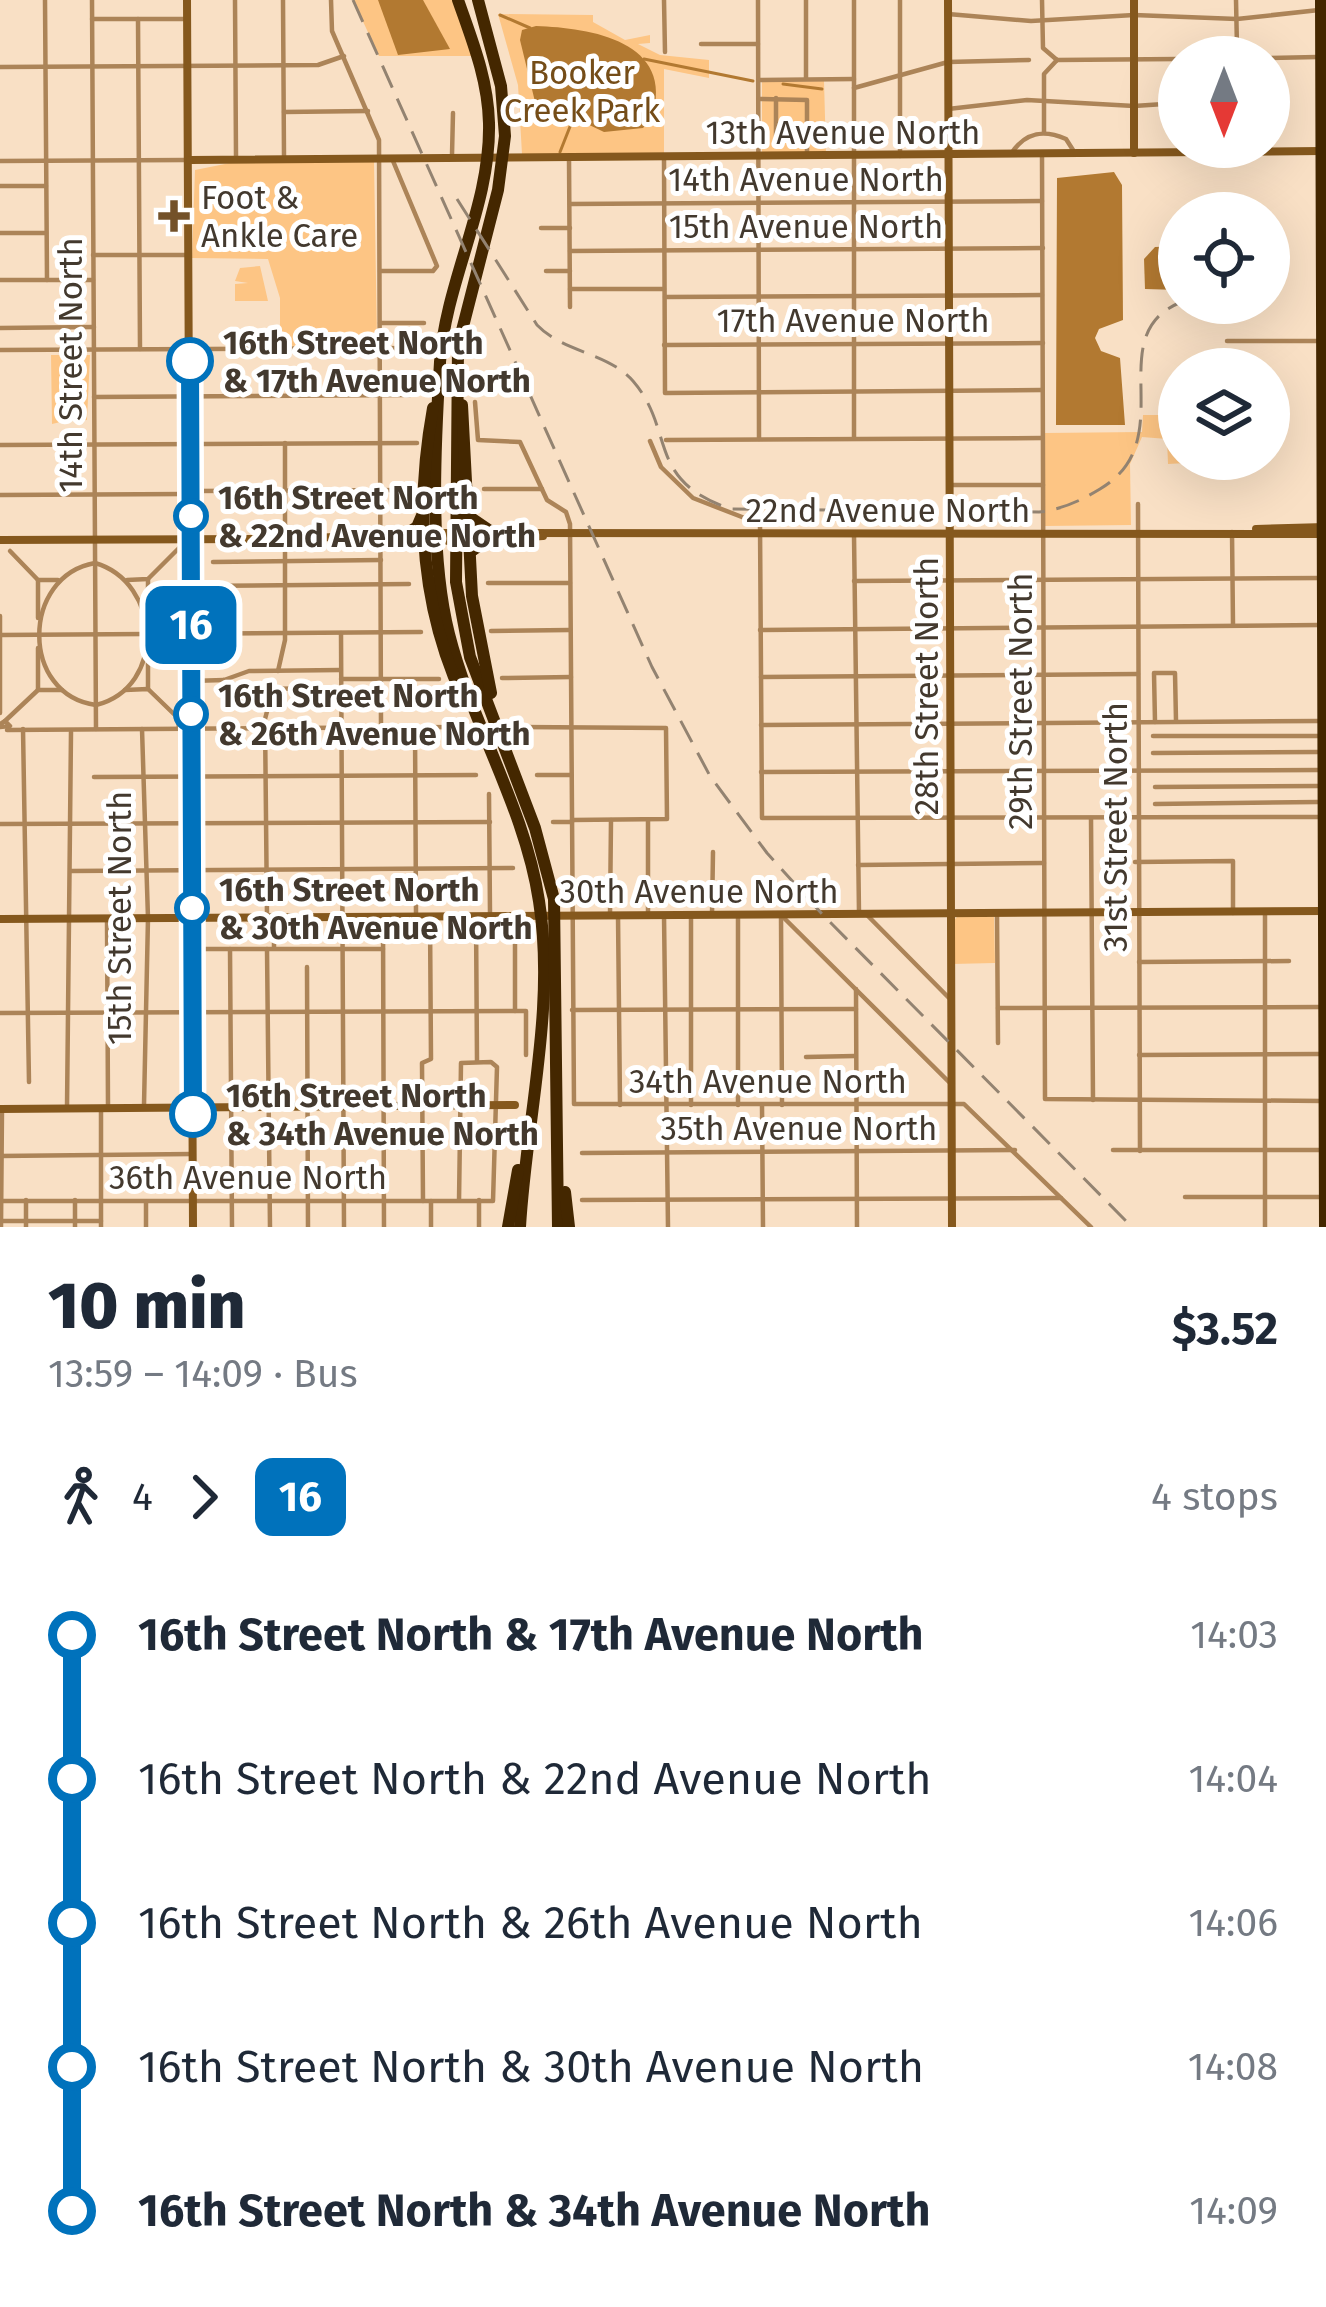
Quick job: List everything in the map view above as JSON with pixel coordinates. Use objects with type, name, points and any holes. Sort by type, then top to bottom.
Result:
[{"type":"highway","points":[[433,555],[406,537],[420,524],[424,512],[428,441],[440,365],[488,146],[484,84],[458,0]]},
{"type":"highway","points":[[478,0],[501,86],[504,146],[487,232],[465,308],[455,374],[455,520],[503,741],[544,855],[558,1227]]},
{"type":"highway","points":[[1322,6],[1325,1226]]},
{"type":"highway","points":[[463,544],[469,513],[460,377],[465,308]]},
{"type":"highway","points":[[440,365],[428,600],[441,651],[489,748],[546,900]]},
{"type":"highway","points":[[424,512],[432,532],[433,555]]},
{"type":"highway","points":[[469,513],[490,537]]},
{"type":"highway","points":[[463,544],[490,537]]},
{"type":"highway","points":[[520,1227],[549,931]]},
{"type":"highway","points":[[508,1227],[534,1092]]},
{"type":"highway","points":[[558,1153],[569,1227]]},
{"type":"street","points":[[45,0],[46,280]]},
{"type":"street","name":"14th Street North","points":[[92,0],[96,729]]},
{"type":"street","points":[[187,0],[193,1227]]},
{"type":"street","points":[[236,0],[236,159]]},
{"type":"street","points":[[283,0],[284,159]]},
{"type":"street","points":[[331,0],[334,36],[378,135],[381,728]]},
{"type":"street","points":[[664,0],[665,52]]},
{"type":"street","points":[[758,0],[760,439]]},
{"type":"street","points":[[806,0],[806,79]]},
{"type":"street","points":[[854,0],[854,438]]},
{"type":"street","points":[[900,0],[900,156]]},
{"type":"street","name":"28th Street North","points":[[948,0],[952,1227]]},
{"type":"street","points":[[854,88],[948,62],[1029,60],[1043,48],[1042,0]]},
{"type":"street","points":[[1134,0],[1134,153]]},
{"type":"street","points":[[1236,0],[1237,36]]},
{"type":"street","points":[[948,14],[1043,21],[1134,16],[1237,19],[1322,6]]},
{"type":"street","points":[[92,19],[187,19]]},
{"type":"street","points":[[138,19],[140,350]]},
{"type":"street","points":[[701,44],[758,44]]},
{"type":"street","points":[[1043,48],[1058,60],[1158,58]]},
{"type":"street","points":[[0,67],[325,64],[344,56]]},
{"type":"street","points":[[1290,58],[1323,57]]},
{"type":"street","points":[[1029,60],[1044,74]]},
{"type":"street","points":[[1044,133],[1044,74],[1058,60]]},
{"type":"street","points":[[759,80],[854,79]]},
{"type":"street","points":[[776,98],[776,137],[823,139]]},
{"type":"street","points":[[759,99],[806,100],[807,156]]},
{"type":"street","points":[[948,109],[1043,99],[1158,104]]},
{"type":"street","points":[[284,112],[368,112]]},
{"type":"street","points":[[452,158],[453,113]]},
{"type":"street","points":[[1012,154],[1023,139],[1044,133],[1066,139],[1073,153]]},
{"type":"street","name":"13th Avenue North","points":[[1290,150],[1324,151]]},
{"type":"street","name":"13th Avenue North","points":[[0,161],[1158,152]]},
{"type":"street","name":"29th Street North","points":[[1042,154],[1046,1099],[1050,1103],[1093,1103]]},
{"type":"street","points":[[664,157],[665,393],[1042,390]]},
{"type":"street","points":[[380,271],[435,270],[392,158]]},
{"type":"street","points":[[569,158],[570,307]]},
{"type":"street","points":[[190,176],[208,160]]},
{"type":"street","points":[[0,186],[46,186]]},
{"type":"street","name":"14th Avenue North","points":[[569,204],[1042,201]]},
{"type":"street","points":[[541,228],[570,228]]},
{"type":"street","points":[[0,233],[46,233]]},
{"type":"street","name":"15th Avenue North","points":[[570,251],[1042,248]]},
{"type":"street","points":[[93,255],[190,255]]},
{"type":"street","points":[[546,271],[570,271]]},
{"type":"street","points":[[0,280],[93,280]]},
{"type":"street","points":[[570,289],[664,289]]},
{"type":"street","points":[[665,297],[1042,296]]},
{"type":"street","points":[[380,323],[424,323]]},
{"type":"street","points":[[0,328],[94,327]]},
{"type":"street","points":[[1227,341],[1324,340]]},
{"type":"street","name":"17th Avenue North","points":[[664,345],[1043,343]]},
{"type":"street","points":[[0,350],[424,348]]},
{"type":"street","points":[[94,397],[410,395]]},
{"type":"street","points":[[475,402],[478,440],[520,442],[542,489],[566,512],[570,536],[572,1010],[856,1009]]},
{"type":"street","points":[[666,440],[1042,437]]},
{"type":"street","points":[[650,441],[661,466],[684,490],[719,512],[755,518],[760,535],[762,818],[1325,818]]},
{"type":"street","points":[[278,671],[285,633],[285,443]]},
{"type":"street","points":[[0,445],[417,443]]},
{"type":"street","points":[[949,485],[1043,485]]},
{"type":"street","points":[[484,489],[542,489]]},
{"type":"street","points":[[0,495],[412,490]]},
{"type":"street","name":"31st Street North","points":[[1138,504],[1139,818],[1135,862],[1140,1150]]},
{"type":"street","name":"22nd Avenue North","points":[[490,537],[1324,531]]},
{"type":"street","points":[[432,532],[463,544]]},
{"type":"street","points":[[0,550],[7,544],[95,540],[406,537],[432,532],[463,544]]},
{"type":"street","points":[[1232,532],[1233,625]]},
{"type":"street","points":[[854,535],[855,771],[862,914],[951,1000]]},
{"type":"street","points":[[172,539],[191,555]]},
{"type":"street","points":[[5,725],[38,690],[38,580],[7,544]]},
{"type":"street","points":[[179,729],[178,718],[148,689],[148,580],[181,546]]},
{"type":"street","points":[[213,562],[381,560]]},
{"type":"street","points":[[38,580],[60,580],[95,563],[127,580],[148,580]]},
{"type":"street","points":[[854,581],[1325,578]]},
{"type":"street","points":[[60,580],[42,608],[38,634],[46,668],[62,689],[96,705],[124,690],[148,689]]},
{"type":"street","points":[[124,690],[143,663],[148,634],[143,605],[127,580]]},
{"type":"street","points":[[191,586],[409,584]]},
{"type":"street","points":[[488,584],[570,584]]},
{"type":"street","points":[[0,616],[0,713],[5,725],[20,730],[459,727]]},
{"type":"street","points":[[760,630],[1325,626]]},
{"type":"street","points":[[491,631],[571,630]]},
{"type":"street","points":[[0,634],[421,632]]},
{"type":"street","points":[[340,633],[344,1227]]},
{"type":"street","points":[[224,680],[243,672],[341,670]]},
{"type":"street","points":[[1155,722],[1154,673],[1175,673],[1176,722]]},
{"type":"street","points":[[761,677],[1138,674]]},
{"type":"street","points":[[502,678],[571,677]]},
{"type":"street","points":[[341,679],[440,679]]},
{"type":"street","points":[[191,680],[224,680],[246,689],[341,688]]},
{"type":"street","points":[[38,690],[62,689]]},
{"type":"street","points":[[270,1227],[266,728],[273,689]]},
{"type":"street","points":[[761,725],[1325,721]]},
{"type":"street","points":[[519,727],[666,728],[667,819],[553,822]]},
{"type":"street","points":[[415,728],[416,917]]},
{"type":"street","points":[[67,1108],[71,729]]},
{"type":"street","name":"15th Street North","points":[[142,729],[148,918],[144,1108]]},
{"type":"street","points":[[20,730],[28,1082]]},
{"type":"street","points":[[1154,736],[1318,736]]},
{"type":"street","points":[[1153,753],[1318,752]]},
{"type":"street","points":[[761,772],[1325,770]]},
{"type":"street","points":[[94,777],[476,775]]},
{"type":"street","points":[[537,775],[571,776]]},
{"type":"street","points":[[1154,787],[1318,785]]},
{"type":"street","points":[[489,794],[490,916]]},
{"type":"street","points":[[1155,803],[1318,802]]},
{"type":"street","points":[[1091,818],[1093,1103],[1325,1101]]},
{"type":"street","points":[[610,820],[620,1106]]},
{"type":"street","points":[[648,820],[648,915]]},
{"type":"street","points":[[0,824],[490,822]]},
{"type":"street","points":[[712,915],[713,852]]},
{"type":"street","points":[[1135,862],[1233,861],[1233,913]]},
{"type":"street","points":[[858,865],[1044,863]]},
{"type":"street","points":[[71,871],[513,868]]},
{"type":"street","name":"30th Avenue North","points":[[0,919],[1325,911]]},
{"type":"street","points":[[1265,912],[1265,1227]]},
{"type":"street","points":[[997,914],[998,1043]]},
{"type":"street","points":[[664,915],[668,1227]]},
{"type":"street","points":[[738,915],[738,1105]]},
{"type":"street","points":[[781,915],[951,1084]]},
{"type":"street","points":[[781,915],[782,1105]]},
{"type":"street","points":[[476,916],[477,1062]]},
{"type":"street","points":[[514,916],[515,1011]]},
{"type":"street","points":[[691,916],[691,1105]]},
{"type":"street","points":[[383,917],[384,1227]]},
{"type":"street","points":[[430,917],[431,1059],[422,1063],[422,1106],[431,1227]]},
{"type":"street","points":[[107,919],[108,1013],[105,1108],[101,1155],[101,1224],[2,1224],[1,1109],[67,1108],[105,1108],[144,1108],[193,1107],[268,1107],[308,1106],[515,1105]]},
{"type":"street","points":[[192,949],[383,949]]},
{"type":"street","points":[[230,949],[232,1227]]},
{"type":"street","points":[[1139,962],[1289,962]]},
{"type":"street","points":[[308,967],[308,1227]]},
{"type":"street","points":[[856,989],[857,1227]]},
{"type":"street","points":[[998,1008],[1325,1007]]},
{"type":"street","name":"34th Avenue North","points":[[572,1010],[573,1102],[620,1106],[964,1104],[1015,1150]]},
{"type":"street","points":[[0,1013],[526,1011],[526,1054]]},
{"type":"street","points":[[1139,1055],[1325,1054]]},
{"type":"street","points":[[806,1057],[856,1056]]},
{"type":"street","points":[[459,1201],[461,1063],[495,1064],[496,1105]]},
{"type":"street","name":"36th Avenue North","points":[[1,1201],[496,1199],[496,1105]]},
{"type":"street","points":[[762,1105],[763,1227]]},
{"type":"street","points":[[1015,1150],[1091,1227]]},
{"type":"street","name":"35th Avenue North","points":[[582,1153],[1015,1150]]},
{"type":"street","points":[[1113,1150],[1325,1150]]},
{"type":"street","points":[[1,1156],[193,1154]]},
{"type":"street","points":[[1185,1197],[1326,1197]]},
{"type":"street","points":[[582,1200],[1061,1198]]},
{"type":"street","points":[[26,1200],[26,1224]]},
{"type":"street","points":[[75,1200],[75,1224]]},
{"type":"street","points":[[479,1201],[479,1227]]},
{"type":"street","points":[[146,1202],[146,1227]]},
{"type":"green space","points":[[353,0],[453,0],[472,56],[379,56]]},
{"type":"green space","name":"Booker Creek Park","points":[[498,14],[593,15],[593,22],[625,40],[650,35],[650,43],[638,44],[660,55],[709,60],[709,78],[664,69],[664,154],[522,154],[518,85]]},
{"type":"green space","points":[[824,81],[826,153],[762,152],[762,82]]},
{"type":"green space","points":[[374,162],[377,340],[371,345],[280,346],[280,298],[268,259],[192,258],[195,170],[230,163]]},
{"type":"green space","points":[[260,266],[268,301],[235,301],[235,284],[248,283],[235,281],[240,268]]},
{"type":"green space","points":[[51,355],[90,355],[87,420],[71,421],[69,403],[69,420],[52,424]]},
{"type":"green space","points":[[1143,415],[1158,415],[1158,438],[1142,437],[1130,464],[1131,525],[1045,526],[1045,433],[1142,432]]},
{"type":"green space","points":[[958,916],[994,917],[995,963],[952,964],[953,921]]},
{"type":"shaded area","points":[[378,0],[423,0],[450,49],[398,55]]},
{"type":"shaded area","points":[[536,26],[603,36],[640,56],[652,71],[656,92],[652,118],[643,128],[604,132],[581,121],[538,114],[520,40],[522,30]]},
{"type":"shaded area","points":[[1114,172],[1122,185],[1123,320],[1099,329],[1095,338],[1101,351],[1120,358],[1125,425],[1056,425],[1057,178]]},
{"type":"shaded area","points":[[1155,247],[1158,289],[1145,289],[1144,259]]},
{"type":"waterway","points":[[500,15],[530,28]]},
{"type":"waterway","points":[[644,59],[753,81]]},
{"type":"waterway","points":[[783,84],[822,89]]},
{"type":"waterway","points":[[560,152],[573,119]]},
{"type":"railway","points":[[353,0],[652,667],[710,776],[767,853],[823,915],[1132,1227]]},
{"type":"railway","points":[[457,199],[537,325],[623,371],[646,400],[666,453],[685,484],[731,509],[1039,512],[1078,501],[1124,468],[1136,444],[1145,340],[1158,318]]},
{"type":"bus line","name":"16","points":[[190,361],[193,1114]]},
{"type":"place","name":"Foot & Ankle Care","points":[[174,216]]},
{"type":"place","name":"16th Street North & 17th Avenue North","points":[[190,361]]},
{"type":"place","name":"16th Street North & 22nd Avenue North","points":[[191,516]]},
{"type":"place","name":"16th Street North & 26th Avenue North","points":[[191,714]]},
{"type":"place","name":"16th Street North & 30th Avenue North","points":[[192,908]]},
{"type":"place","name":"16th Street North & 34th Avenue North","points":[[193,1114]]}]
